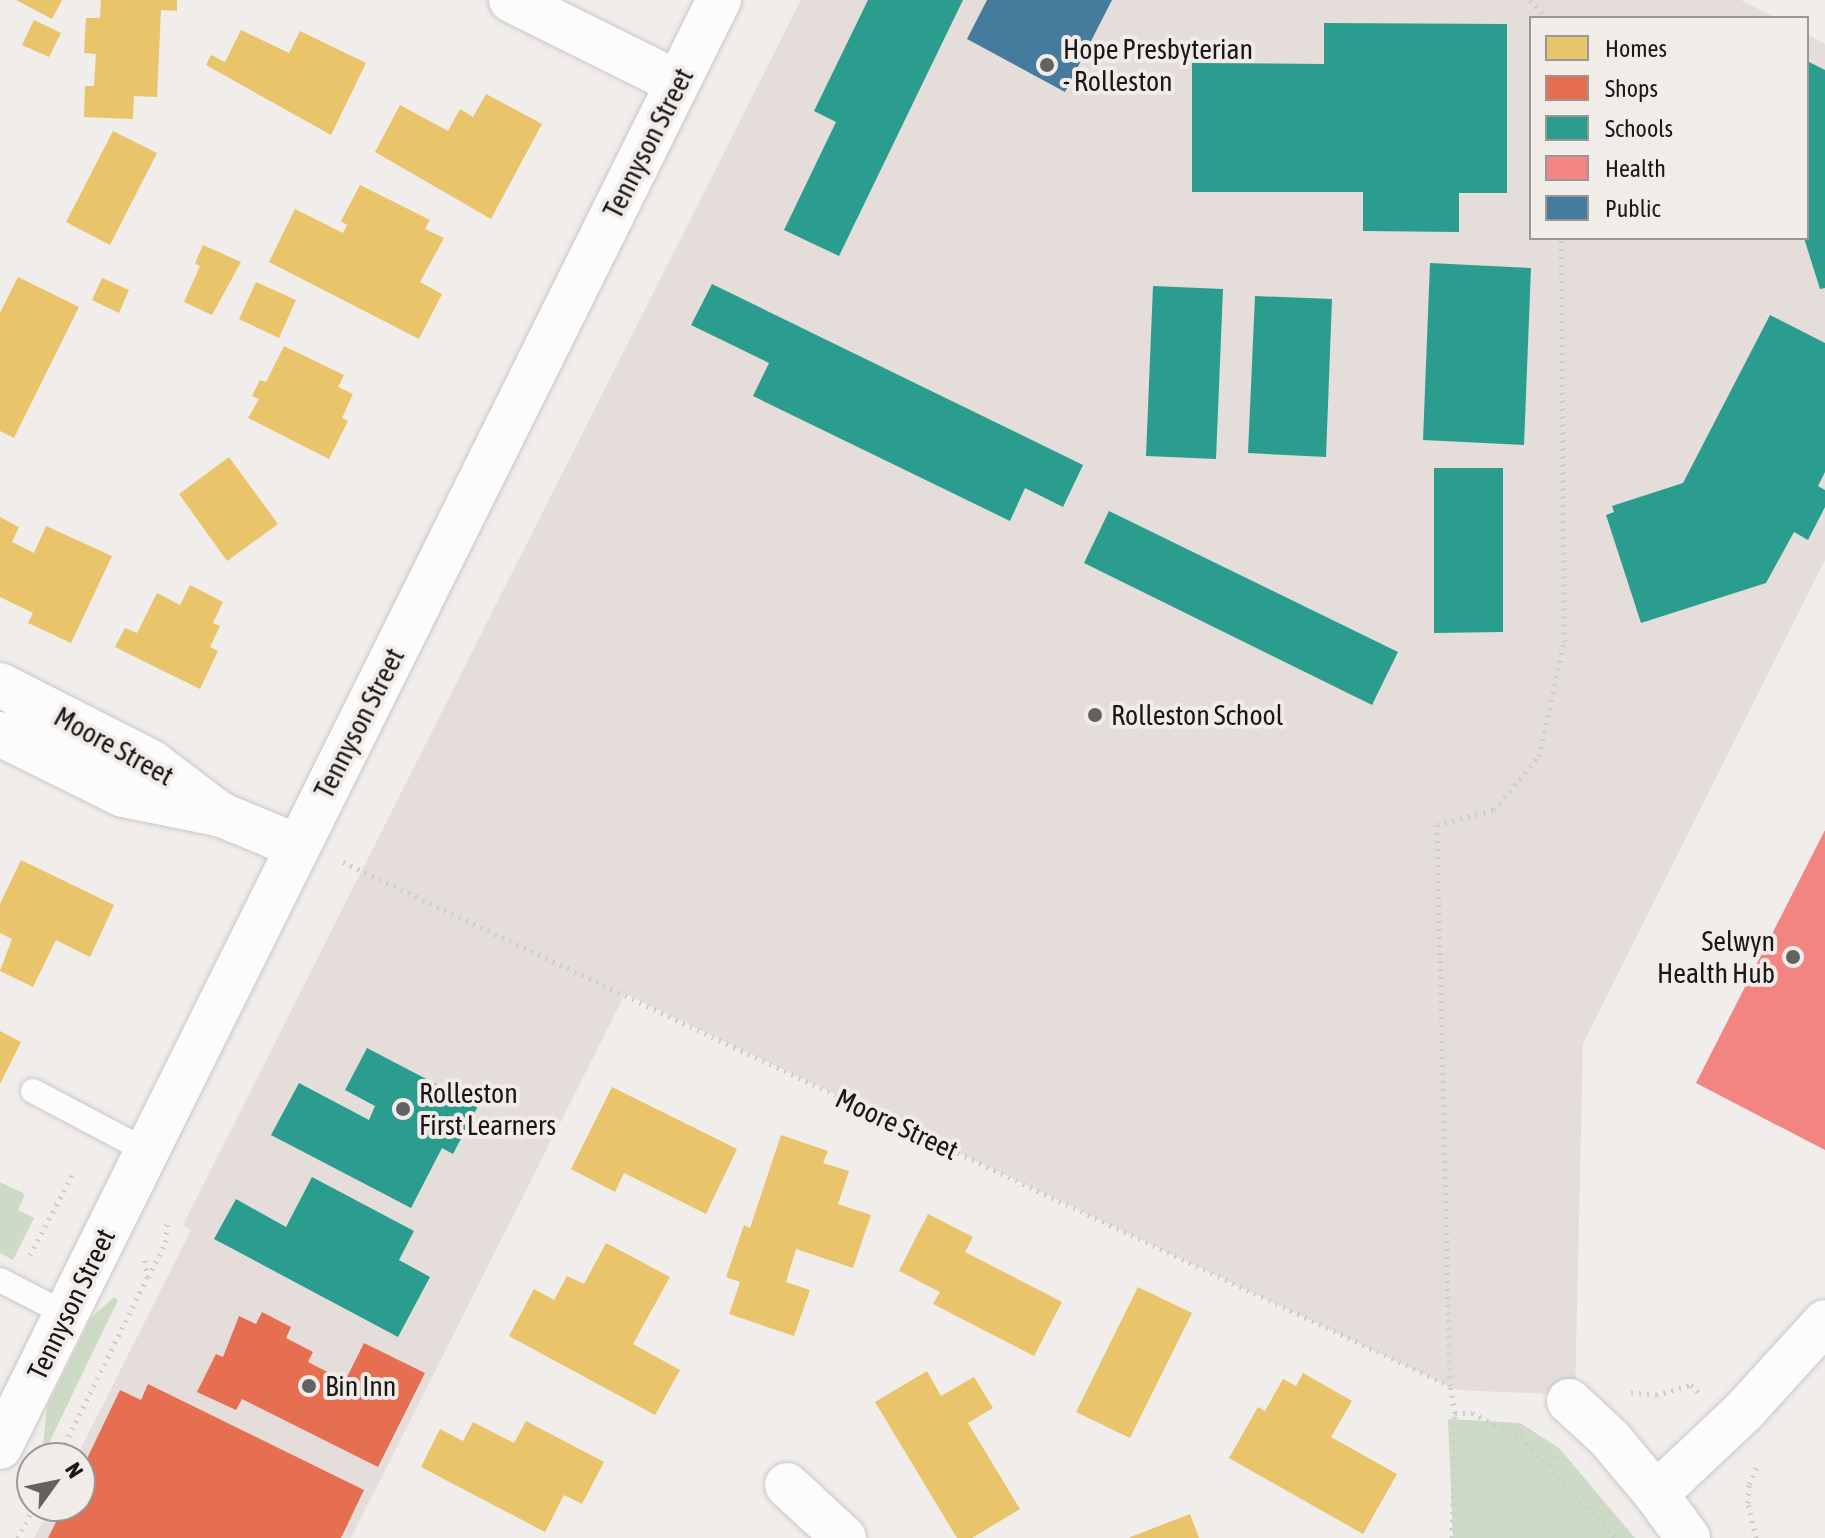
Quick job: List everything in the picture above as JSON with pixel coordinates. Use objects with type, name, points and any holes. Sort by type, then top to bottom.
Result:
[{"type":"street","points":[[511,0],[678,83]]},
{"type":"street","name":"Tennyson Street","points":[[0,1447],[719,0]]},
{"type":"street","name":"Moore Street","points":[[0,685],[151,762],[222,815]]},
{"type":"street","name":"Moore Street","points":[[0,734],[123,795],[222,815],[297,846]]},
{"type":"street","points":[[1656,1494],[1744,1411],[1825,1322]]},
{"type":"street","points":[[1569,1401],[1656,1494],[1688,1538]]},
{"type":"street","points":[[787,1485],[844,1538]]},
{"type":"lane","points":[[33,1091],[147,1151]]},
{"type":"lane","points":[[7,1284],[66,1314]]},
{"type":"path","points":[[1530,0],[1545,16]]},
{"type":"path","points":[[1452,1538],[1455,1413],[1450,1386],[1437,825],[1494,810],[1539,756],[1561,656],[1561,240]]},
{"type":"path","name":"Moore Street","points":[[343,862],[1450,1386]]},
{"type":"path","points":[[7,1284],[75,1170]]},
{"type":"path","points":[[49,1218],[72,1204]]},
{"type":"path","points":[[66,1442],[166,1242],[168,1217]]},
{"type":"path","points":[[144,1245],[147,1278]]},
{"type":"path","points":[[1618,1387],[1656,1395],[1691,1385],[1701,1395]]},
{"type":"path","points":[[1455,1413],[1486,1416],[1520,1437],[1616,1538]]},
{"type":"path","points":[[1756,1538],[1748,1503],[1749,1484],[1759,1464]]},
{"type":"shaded area","name":"Rolleston School","points":[[801,0],[1741,0],[1772,16],[1529,16],[1529,240],[1809,240],[1809,35],[1825,44],[1825,560],[1583,1044],[1575,1395],[1457,1390],[625,994],[351,1538],[34,1538],[42,1522],[96,1522],[96,1442],[84,1442],[191,1230],[183,1225]]},
{"type":"green space","points":[[0,1182],[25,1194],[18,1210],[34,1218],[13,1260],[0,1253]]},
{"type":"green space","points":[[114,1297],[118,1300],[49,1442],[43,1442],[47,1407],[91,1318]]},
{"type":"green space","points":[[1448,1419],[1520,1423],[1559,1448],[1635,1538],[1453,1538]]},
{"type":"building: Homes","points":[[16,0],[62,0],[52,19]]},
{"type":"building: Homes","points":[[101,0],[177,0],[177,11],[161,10],[157,97],[134,96],[133,119],[84,117],[85,86],[94,86],[96,54],[84,53],[86,18],[100,18]]},
{"type":"building: Homes","points":[[34,20],[61,33],[49,57],[22,45]]},
{"type":"building: Homes","points":[[241,30],[289,53],[300,31],[366,63],[331,135],[206,65],[211,55],[225,62]]},
{"type":"building: Homes","points":[[486,94],[542,124],[491,219],[375,152],[400,105],[448,131],[460,109],[473,117]]},
{"type":"building: Homes","points":[[113,131],[157,153],[110,245],[66,222]]},
{"type":"building: Homes","points":[[360,185],[430,220],[425,229],[444,238],[420,282],[442,294],[419,339],[269,262],[295,209],[343,233],[347,225],[341,221]]},
{"type":"building: Homes","points":[[203,245],[241,262],[212,315],[184,302],[200,266],[195,263]]},
{"type":"building: Homes","points":[[18,277],[79,307],[14,438],[0,431],[0,313]]},
{"type":"building: Homes","points":[[102,278],[129,290],[119,313],[92,300]]},
{"type":"building: Homes","points":[[256,282],[296,300],[279,338],[239,319]]},
{"type":"building: Homes","points":[[284,346],[344,375],[338,387],[353,394],[342,418],[348,421],[329,459],[248,418],[259,399],[252,396],[260,380],[266,382]]},
{"type":"building: Homes","points":[[229,457],[278,524],[227,561],[179,494]]},
{"type":"building: Homes","points":[[0,517],[19,527],[12,542],[34,553],[46,526],[112,556],[71,643],[28,623],[33,613],[0,597]]},
{"type":"building: Homes","points":[[190,585],[223,602],[213,623],[220,626],[210,647],[218,651],[200,689],[115,647],[125,628],[137,633],[157,593],[180,605]]},
{"type":"building: Homes","points":[[21,860],[114,905],[90,957],[56,940],[33,987],[0,971],[12,939],[0,933],[0,904]]},
{"type":"building: Homes","points":[[0,1031],[21,1042],[0,1084]]},
{"type":"building: Homes","points":[[612,1087],[737,1149],[706,1214],[624,1173],[615,1192],[571,1169]]},
{"type":"building: Homes","points":[[781,1135],[828,1151],[823,1163],[849,1171],[838,1204],[871,1215],[853,1268],[796,1249],[786,1282],[810,1290],[794,1336],[729,1314],[740,1282],[726,1277],[744,1225],[750,1228]]},
{"type":"building: Homes","points":[[928,1214],[973,1237],[965,1252],[1062,1302],[1034,1356],[933,1304],[940,1292],[899,1271]]},
{"type":"building: Homes","points":[[606,1243],[670,1277],[633,1344],[680,1370],[655,1415],[509,1336],[534,1289],[554,1300],[567,1276],[584,1284]]},
{"type":"building: Homes","points":[[1138,1287],[1192,1313],[1130,1438],[1076,1412]]},
{"type":"building: Homes","points":[[927,1371],[941,1396],[974,1377],[993,1408],[968,1423],[1020,1509],[972,1538],[957,1538],[875,1402]]},
{"type":"building: Homes","points":[[1303,1373],[1352,1401],[1331,1437],[1397,1474],[1363,1534],[1229,1458],[1258,1407],[1265,1411],[1283,1379],[1296,1386]]},
{"type":"building: Homes","points":[[526,1421],[604,1462],[582,1504],[564,1495],[545,1532],[421,1467],[440,1429],[463,1441],[473,1422],[514,1443]]},
{"type":"building: Homes","points":[[1190,1514],[1199,1538],[1128,1538]]},
{"type":"building: Shops","name":"Bin Inn","points":[[262,1312],[291,1327],[286,1338],[313,1352],[308,1362],[345,1381],[364,1343],[425,1373],[378,1467],[242,1399],[236,1410],[197,1392],[216,1354],[223,1357],[239,1316],[256,1324]]},
{"type":"building: Shops","points":[[148,1384],[364,1490],[341,1538],[48,1538],[56,1522],[96,1522],[95,1442],[120,1390],[141,1400]]},
{"type":"building: Schools","points":[[868,0],[963,0],[839,256],[784,230],[836,122],[814,111]]},
{"type":"building: Schools","points":[[1324,23],[1507,24],[1507,193],[1459,193],[1459,232],[1363,231],[1363,192],[1192,192],[1192,63],[1324,64]]},
{"type":"building: Schools","points":[[1809,62],[1825,70],[1825,288],[1820,289],[1805,240],[1809,240]]},
{"type":"building: Schools","points":[[1430,263],[1531,268],[1524,445],[1423,440]]},
{"type":"building: Schools","points":[[712,284],[1083,465],[1063,507],[1025,488],[1010,521],[753,396],[769,363],[691,325]]},
{"type":"building: Schools","points":[[1153,286],[1223,289],[1216,459],[1146,456]]},
{"type":"building: Schools","points":[[1255,296],[1332,299],[1326,457],[1248,453]]},
{"type":"building: Schools","points":[[1770,315],[1825,343],[1825,472],[1818,486],[1825,490],[1825,507],[1808,540],[1794,532],[1766,583],[1641,623],[1606,515],[1614,512],[1612,506],[1683,483]]},
{"type":"building: Schools","points":[[1434,468],[1503,468],[1503,632],[1434,633]]},
{"type":"building: Schools","points":[[1109,511],[1398,652],[1372,705],[1084,563]]},
{"type":"building: Schools","points":[[367,1048],[478,1106],[453,1154],[442,1148],[411,1208],[271,1135],[299,1083],[369,1120],[375,1106],[345,1090]]},
{"type":"building: Schools","points":[[312,1177],[414,1231],[399,1260],[430,1277],[398,1337],[214,1239],[236,1199],[286,1227]]},
{"type":"building: Health","name":"Selwyn Health Hub","points":[[1825,830],[1825,1150],[1696,1083]]},
{"type":"building: Public","name":"Hope Presbyterian - Rolleston","points":[[987,0],[1112,0],[1065,92],[967,39]]},
{"type":"place","name":"Hope Presbyterian - Rolleston","points":[[1047,65]]},
{"type":"place","name":"Rolleston School","points":[[1095,715]]},
{"type":"place","name":"Selwyn Health Hub","points":[[1793,957]]},
{"type":"place","name":"Rolleston First Learners","points":[[403,1109]]},
{"type":"place","name":"Bin Inn","points":[[309,1386]]}]
